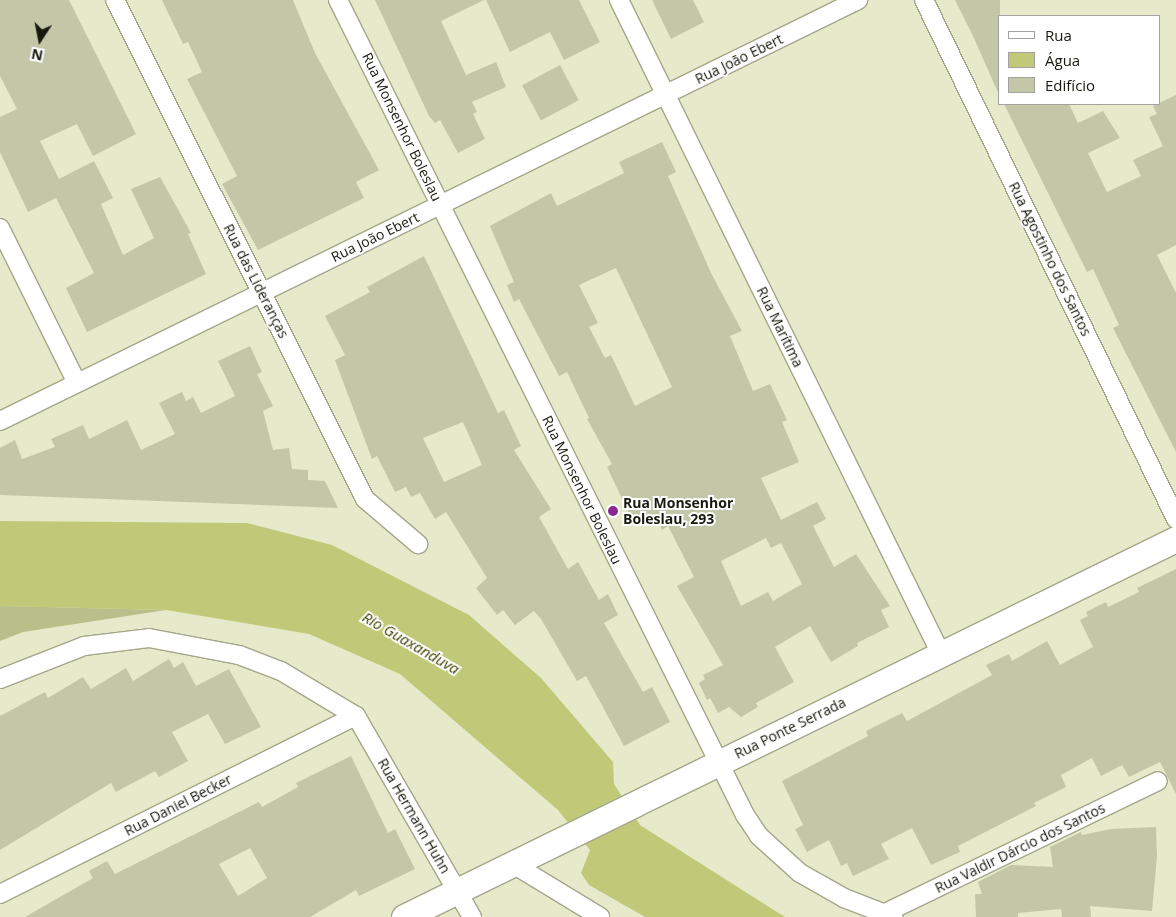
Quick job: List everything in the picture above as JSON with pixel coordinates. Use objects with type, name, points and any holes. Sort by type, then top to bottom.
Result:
[{"type":"street","name":"Rua das Lideranças","points":[[115,0],[365,499],[418,544]]},
{"type":"street","name":"Rua Monsenhor Boleslau","points":[[338,0],[718,764],[750,822],[779,855],[825,888],[888,916]]},
{"type":"street","name":"Rua Marítima","points":[[619,0],[941,654]]},
{"type":"street","name":"Rua João Ebert","points":[[0,421],[858,0]]},
{"type":"street","name":"Rua Agostinho dos Santos","points":[[924,0],[1176,519]]},
{"type":"street","points":[[0,228],[77,383]]},
{"type":"street","name":"Rua Ponte Serrada","points":[[404,917],[1176,539]]},
{"type":"street","points":[[0,679],[84,646],[149,638],[239,655],[281,671],[356,716]]},
{"type":"street","name":"Rua Hermann Huhn","points":[[356,716],[472,917]]},
{"type":"street","name":"Rua Daniel Becker","points":[[0,894],[356,716]]},
{"type":"street","name":"Rua Valdir Dárcio dos Santos","points":[[888,916],[1158,782]]},
{"type":"street","points":[[513,864],[600,917]]},
{"type":"shaded area","points":[[0,606],[166,610],[23,632],[0,641]]},
{"type":"water","name":"Rio Guaxanduva","points":[[0,521],[247,523],[332,545],[469,615],[541,678],[613,762],[614,784],[640,825],[785,917],[645,917],[589,885],[581,873],[590,850],[558,810],[400,674],[309,634],[166,610],[0,606]]},
{"type":"building","points":[[0,0],[69,0],[136,134],[93,156],[77,124],[40,141],[59,179],[94,161],[113,198],[101,204],[123,255],[154,238],[131,189],[160,177],[191,233],[188,234],[206,274],[87,332],[66,288],[94,273],[56,198],[28,212],[0,152],[0,117],[17,109],[0,76]]},
{"type":"building","points":[[162,0],[293,0],[315,53],[379,170],[356,182],[364,198],[258,250],[222,184],[237,176],[187,79],[202,72],[188,42],[183,44]]},
{"type":"building","points":[[375,0],[484,0],[441,21],[466,75],[496,62],[506,87],[472,102],[477,112],[473,114],[485,139],[458,153],[440,120],[435,123],[429,116]]},
{"type":"building","points":[[486,0],[579,0],[600,42],[564,60],[550,32],[510,52]]},
{"type":"building","points":[[652,0],[693,0],[704,22],[671,39]]},
{"type":"building","points":[[955,0],[1000,0],[1000,15],[998,15],[998,92]]},
{"type":"building","points":[[560,65],[579,100],[541,121],[522,85]]},
{"type":"building","points":[[1176,95],[1176,245],[1157,255],[1176,293],[1176,452],[1113,328],[1119,325],[1093,269],[1087,272],[1004,105],[1069,105],[1078,123],[1103,111],[1120,138],[1088,153],[1107,192],[1141,176],[1133,160],[1163,146],[1149,117],[1157,114],[1153,106],[1161,105],[1161,102]]},
{"type":"building","points":[[662,142],[676,172],[668,176],[711,273],[742,331],[730,336],[753,391],[770,384],[787,420],[782,422],[799,462],[761,478],[781,520],[817,502],[826,519],[813,526],[834,567],[856,554],[890,606],[881,610],[889,627],[857,643],[858,646],[831,662],[810,626],[775,647],[794,682],[756,703],[758,707],[741,717],[729,707],[718,713],[710,698],[707,700],[699,683],[705,679],[703,675],[723,665],[677,586],[694,577],[668,526],[662,530],[654,514],[634,524],[607,467],[612,464],[587,419],[589,418],[567,372],[559,376],[519,299],[514,302],[507,285],[514,282],[490,226],[551,193],[557,206],[624,173],[619,162]],"holes":[[[616,268],[672,387],[635,406],[611,355],[605,358],[589,327],[598,323],[579,285]],[[766,538],[771,548],[781,543],[802,584],[773,601],[768,592],[741,606],[721,561]]]},
{"type":"building","points":[[424,256],[498,413],[504,410],[521,446],[514,450],[551,509],[539,517],[568,569],[578,562],[599,600],[608,594],[618,615],[604,623],[643,692],[652,687],[670,722],[624,746],[586,676],[577,681],[541,619],[534,611],[515,625],[503,610],[497,615],[476,588],[487,578],[446,512],[435,519],[420,493],[411,497],[406,487],[395,492],[377,456],[372,459],[335,360],[345,355],[325,316],[370,292],[367,287]],"holes":[[[463,422],[482,465],[444,482],[423,438]]]},
{"type":"building","points":[[250,346],[262,372],[257,374],[273,406],[263,411],[273,450],[289,448],[292,469],[308,470],[308,480],[325,481],[338,508],[0,495],[0,448],[15,440],[22,459],[55,447],[51,439],[83,425],[89,439],[127,420],[141,450],[175,434],[159,403],[182,392],[186,401],[193,397],[201,413],[235,396],[218,361]]},
{"type":"building","points":[[1176,569],[1176,794],[1160,762],[1129,777],[1122,765],[1101,776],[1092,758],[1061,775],[1066,787],[1034,803],[1036,806],[958,846],[960,852],[931,865],[912,828],[881,844],[889,859],[853,876],[847,863],[841,866],[829,840],[807,852],[795,829],[803,825],[782,781],[868,736],[866,731],[902,713],[907,721],[992,675],[986,665],[1009,654],[1012,661],[1047,641],[1060,665],[1093,647],[1080,620],[1088,616],[1086,612],[1106,602],[1108,607],[1139,592],[1137,588]]},
{"type":"building","points":[[169,659],[174,668],[183,662],[196,686],[229,669],[261,727],[225,744],[208,714],[172,732],[188,761],[159,777],[155,771],[116,792],[111,783],[0,850],[0,716],[45,692],[48,698],[83,677],[91,689],[126,668],[133,681]]},
{"type":"building","points":[[351,756],[388,833],[395,829],[415,869],[359,896],[356,890],[310,917],[25,917],[93,878],[89,871],[107,861],[115,874],[259,802],[262,807],[298,787],[296,783]],"holes":[[[250,848],[267,878],[238,896],[219,864]]]},
{"type":"building","points":[[1156,827],[1157,856],[1152,911],[1090,906],[1091,917],[1062,917],[1061,909],[1018,913],[1018,917],[976,917],[975,894],[982,894],[978,882],[1011,865],[1053,867],[1050,847],[1081,832],[1082,835],[1111,829]]},
{"type":"place","name":"Rua Monsenhor Boleslau, 293","points":[[613,511]]}]
